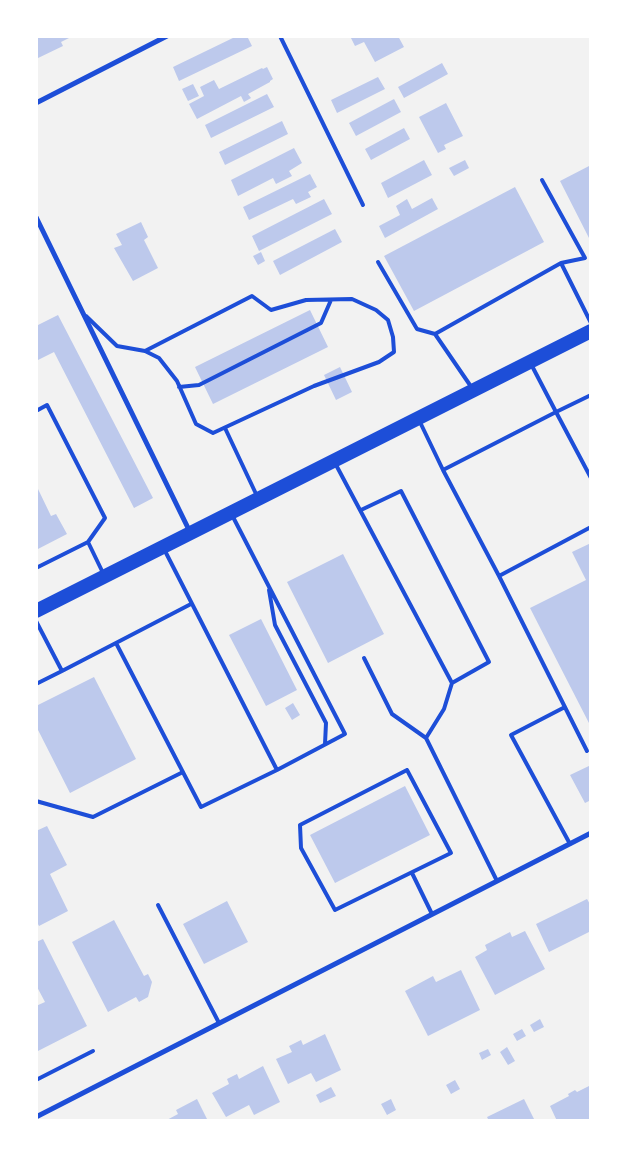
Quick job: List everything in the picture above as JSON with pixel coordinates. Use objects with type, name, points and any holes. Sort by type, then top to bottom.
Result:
[{"type":"highway","points":[[36,611],[591,331]]},
{"type":"street","points":[[36,103],[167,36]]},
{"type":"street","points":[[36,217],[191,533]]},
{"type":"street","points":[[36,1117],[591,833]]},
{"type":"lane","points":[[280,36],[363,205]]},
{"type":"lane","points":[[542,180],[585,258]]},
{"type":"lane","points":[[378,262],[417,330],[435,334],[561,264],[591,256]]},
{"type":"lane","points":[[561,264],[591,323]]},
{"type":"lane","points":[[84,314],[117,346],[145,351],[159,358],[179,387],[196,424],[213,433],[314,386],[379,362],[394,352],[393,337],[388,320],[376,310],[352,299],[306,300],[271,310],[252,296],[145,351]]},
{"type":"lane","points":[[179,387],[199,385],[320,323],[331,300]]},
{"type":"lane","points":[[435,334],[474,390]]},
{"type":"lane","points":[[530,362],[591,478]]},
{"type":"lane","points":[[443,470],[591,395]]},
{"type":"lane","points":[[36,411],[47,406],[105,518],[88,542],[36,568]]},
{"type":"lane","points":[[418,418],[587,751]]},
{"type":"lane","points":[[225,428],[258,498]]},
{"type":"lane","points":[[334,460],[452,682],[444,709],[426,738]]},
{"type":"lane","points":[[361,510],[401,491],[489,662],[452,682]]},
{"type":"lane","points":[[116,643],[201,808],[345,734],[231,512]]},
{"type":"lane","points":[[499,576],[591,527]]},
{"type":"lane","points":[[88,542],[105,576]]},
{"type":"lane","points":[[163,547],[277,770]]},
{"type":"lane","points":[[268,585],[275,624],[326,723],[325,744]]},
{"type":"lane","points":[[36,684],[191,604]]},
{"type":"lane","points":[[36,621],[62,671]]},
{"type":"lane","points":[[364,658],[392,714],[426,738],[497,881]]},
{"type":"lane","points":[[565,707],[511,735],[570,844]]},
{"type":"lane","points":[[407,770],[451,853],[412,873],[335,910],[301,848],[300,825],[407,770]]},
{"type":"lane","points":[[36,801],[93,817],[183,772]]},
{"type":"lane","points":[[412,873],[432,914]]},
{"type":"lane","points":[[158,905],[219,1024]]},
{"type":"lane","points":[[36,1080],[92,1052]]},
{"type":"building","points":[[36,36],[73,36],[61,42],[63,46],[36,59]]},
{"type":"building","points":[[237,36],[247,36],[252,46],[179,81],[173,67]]},
{"type":"building","points":[[350,36],[398,36],[404,47],[375,62],[364,42],[355,46]]},
{"type":"building","points":[[442,63],[448,74],[404,98],[398,87]]},
{"type":"building","points":[[267,67],[273,79],[248,94],[251,98],[244,102],[241,96],[197,119],[189,104],[204,96],[200,87],[214,80],[219,89]]},
{"type":"building","points":[[378,77],[385,89],[337,113],[331,100]]},
{"type":"building","points":[[193,84],[199,96],[188,101],[182,89]]},
{"type":"building","points":[[267,94],[274,107],[211,138],[205,125]]},
{"type":"building","points":[[394,99],[401,112],[356,136],[349,123]]},
{"type":"building","points":[[446,103],[463,136],[444,145],[446,149],[438,153],[419,117]]},
{"type":"building","points":[[282,121],[288,134],[225,165],[219,152]]},
{"type":"building","points":[[404,128],[410,139],[371,160],[365,149]]},
{"type":"building","points":[[294,148],[302,163],[289,171],[292,176],[276,184],[273,178],[238,196],[231,180]]},
{"type":"building","points":[[424,160],[432,175],[388,198],[381,183]]},
{"type":"building","points":[[465,160],[469,168],[454,176],[449,168]]},
{"type":"building","points":[[591,165],[591,237],[589,238],[560,181]]},
{"type":"building","points":[[310,174],[317,187],[308,192],[311,197],[296,204],[293,199],[249,220],[243,207]]},
{"type":"building","points":[[515,187],[544,242],[414,311],[384,256]]},
{"type":"building","points":[[432,198],[438,209],[385,238],[379,226],[400,215],[396,206],[407,199],[412,209]]},
{"type":"building","points":[[324,199],[332,214],[259,251],[252,236]]},
{"type":"building","points":[[141,222],[148,237],[144,240],[158,268],[133,281],[114,248],[122,245],[116,234]]},
{"type":"building","points":[[335,229],[342,242],[280,275],[273,261]]},
{"type":"building","points":[[261,252],[265,261],[258,265],[253,256]]},
{"type":"building","points":[[310,310],[328,347],[213,404],[195,367]]},
{"type":"building","points":[[58,315],[153,498],[134,508],[54,352],[36,361],[36,326]]},
{"type":"building","points":[[340,367],[352,392],[336,400],[324,375]]},
{"type":"building","points":[[38,489],[51,516],[56,514],[67,534],[36,550],[36,490]]},
{"type":"building","points":[[591,543],[591,727],[530,608],[586,580],[572,552]]},
{"type":"building","points":[[343,554],[384,634],[328,663],[287,582]]},
{"type":"building","points":[[261,619],[297,690],[266,706],[229,635]]},
{"type":"building","points":[[94,677],[136,759],[70,793],[36,726],[36,706]]},
{"type":"building","points":[[293,703],[300,715],[292,720],[285,708]]},
{"type":"building","points":[[591,765],[591,800],[585,803],[570,775]]},
{"type":"building","points":[[405,786],[430,835],[335,883],[310,835]]},
{"type":"building","points":[[47,826],[67,865],[50,874],[68,911],[39,926],[36,920],[36,831]]},
{"type":"building","points":[[587,899],[591,906],[591,931],[549,952],[536,924]]},
{"type":"building","points":[[227,901],[248,942],[204,964],[183,924]]},
{"type":"building","points":[[114,920],[144,976],[148,974],[152,982],[148,997],[139,1002],[136,997],[108,1012],[72,942]]},
{"type":"building","points":[[525,931],[545,969],[495,995],[475,957],[487,950],[485,945],[510,932],[512,937]]},
{"type":"building","points":[[43,939],[87,1026],[36,1052],[36,1006],[45,1002],[36,985],[36,942]]},
{"type":"building","points":[[461,970],[480,1010],[428,1036],[405,991],[433,976],[436,982]]},
{"type":"building","points":[[540,1019],[544,1027],[534,1032],[530,1025]]},
{"type":"building","points":[[522,1029],[526,1036],[517,1041],[513,1034]]},
{"type":"building","points":[[325,1034],[341,1070],[316,1082],[311,1073],[288,1084],[276,1059],[292,1052],[289,1046],[301,1040],[303,1045]]},
{"type":"building","points":[[507,1047],[515,1061],[508,1065],[500,1052]]},
{"type":"building","points":[[488,1049],[491,1055],[482,1060],[479,1053]]},
{"type":"building","points":[[263,1066],[280,1102],[254,1115],[249,1105],[226,1117],[212,1093],[229,1084],[227,1079],[237,1074],[239,1079]]},
{"type":"building","points":[[455,1080],[460,1089],[451,1094],[446,1085]]},
{"type":"building","points":[[591,1085],[591,1121],[557,1121],[550,1106],[569,1096],[568,1094],[575,1090],[577,1092]]},
{"type":"building","points":[[331,1087],[336,1096],[320,1103],[316,1095]]},
{"type":"building","points":[[197,1099],[208,1121],[165,1121],[178,1114],[176,1110]]},
{"type":"building","points":[[391,1099],[396,1110],[387,1115],[381,1104]]},
{"type":"building","points":[[524,1099],[535,1121],[489,1121],[487,1117]]}]
